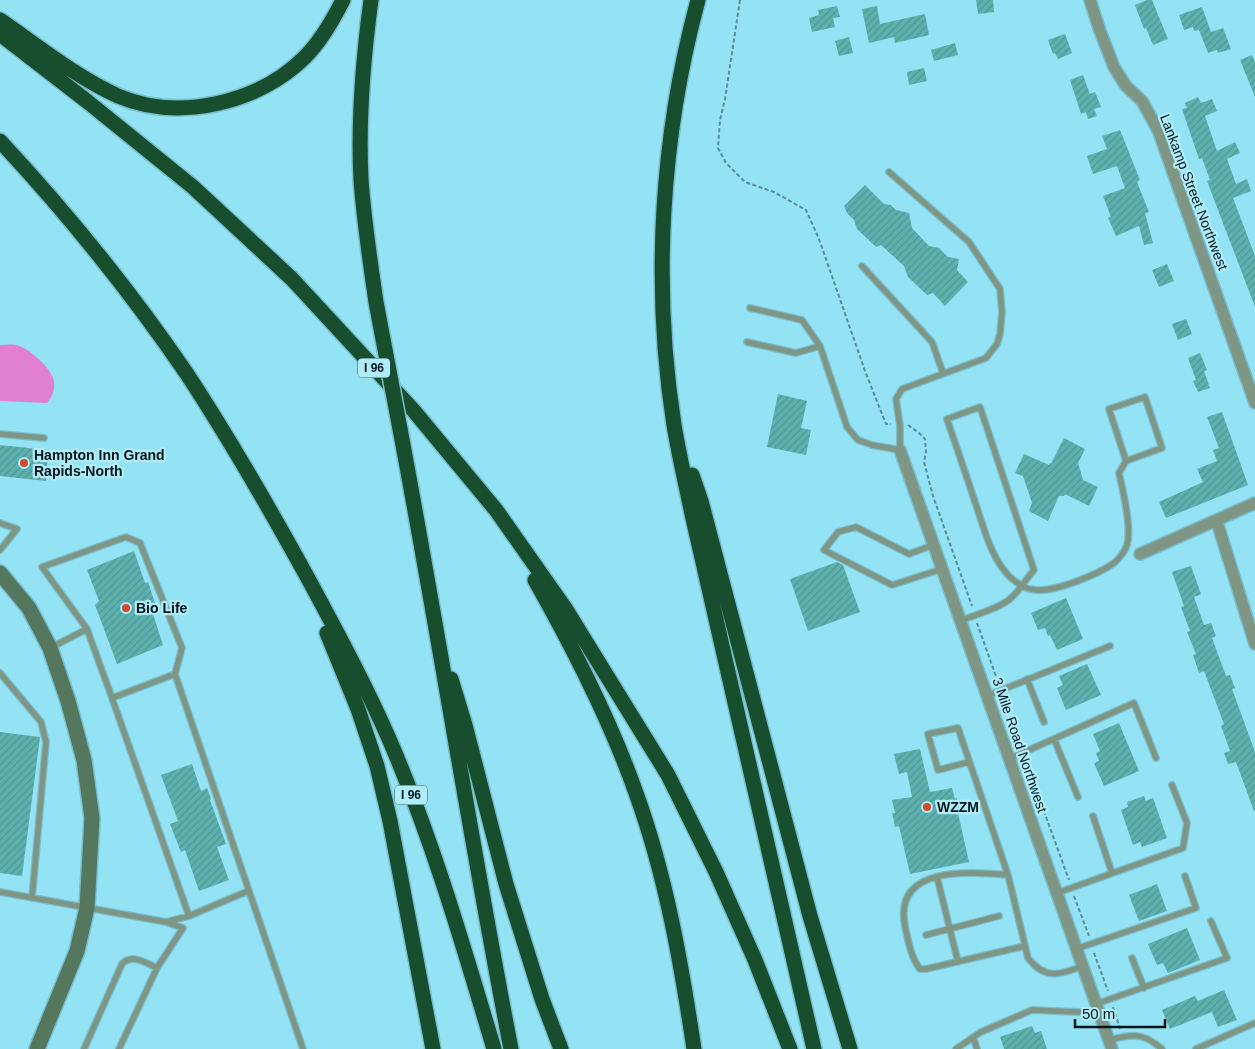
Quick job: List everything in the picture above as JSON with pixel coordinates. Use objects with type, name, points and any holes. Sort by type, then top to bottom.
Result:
[{"type":"highway","points":[[0,20],[86,78],[118,96],[154,105],[199,106],[232,100],[255,91],[287,72],[313,48],[330,24],[343,0]]},
{"type":"highway","points":[[371,0],[363,83],[361,148],[365,227],[376,302],[441,652],[445,685],[491,950],[511,1049]]},
{"type":"highway","points":[[698,0],[688,36],[670,132],[661,252],[665,343],[674,425],[694,524],[814,1049]]},
{"type":"highway","name":"I 96","points":[[0,34],[193,187],[292,279],[414,411],[496,510],[565,608],[668,775],[716,872],[755,960],[790,1049]]},
{"type":"highway","name":"I 96","points":[[0,141],[64,212],[150,322],[187,374],[227,436],[295,555],[358,672],[390,742],[444,883],[494,1049]]},
{"type":"highway","points":[[674,425],[701,501],[810,916],[850,1049]]},
{"type":"highway","points":[[496,510],[586,674],[612,731],[636,794],[668,904],[682,970],[694,1049]]},
{"type":"highway","points":[[295,555],[358,709],[376,766],[390,821],[433,1049]]},
{"type":"highway","points":[[441,652],[456,691],[492,836],[514,910],[542,999],[561,1049]]},
{"type":"street","name":"Lankamp Street Northwest","points":[[1090,0],[1114,67],[1126,86],[1142,101],[1158,130],[1255,403]]},
{"type":"street","name":"3 Mile Road Northwest","points":[[900,450],[1110,1044]]},
{"type":"street","points":[[1140,554],[1255,504]]},
{"type":"street","points":[[1216,522],[1255,644]]},
{"type":"street","points":[[0,573],[29,608],[50,648],[68,701],[84,760],[92,818],[87,908],[77,951],[37,1049]]},
{"type":"lane","points":[[750,308],[802,320],[820,346],[848,427],[858,440],[872,445],[900,450],[900,426],[896,399],[902,389],[986,358],[991,353],[1000,334],[1002,312],[1000,289],[969,242],[889,172]]},
{"type":"lane","points":[[862,266],[932,342],[943,373]]},
{"type":"lane","points":[[747,342],[796,353],[820,346]]},
{"type":"lane","points":[[960,620],[1003,604],[1010,599],[1020,586],[1034,570],[980,407],[947,419],[989,543],[998,564],[1020,586],[1035,590],[1049,590],[1063,586],[1103,569],[1121,556],[1128,544],[1126,503],[1119,473],[1126,461],[1162,448],[1145,397],[1109,409],[1126,461]]},
{"type":"lane","points":[[0,434],[44,438]]},
{"type":"lane","points":[[0,523],[17,529],[0,550]]},
{"type":"lane","points":[[933,544],[910,554],[856,526],[838,532],[824,550],[892,585],[942,569]]},
{"type":"lane","points":[[189,916],[87,629],[42,567],[126,537],[140,543],[182,648],[175,674],[303,1049]]},
{"type":"lane","points":[[50,648],[87,629]]},
{"type":"lane","points":[[987,696],[1110,646]]},
{"type":"lane","points":[[0,673],[2,673],[41,722],[46,742],[32,898]]},
{"type":"lane","points":[[112,698],[175,674]]},
{"type":"lane","points":[[1027,679],[1044,722]]},
{"type":"lane","points":[[1009,759],[1134,703],[1156,758]]},
{"type":"lane","points":[[969,762],[938,770],[928,734],[958,728],[1008,874],[1028,958],[1043,972],[1059,974],[1082,966]]},
{"type":"lane","points":[[1054,739],[1078,797]]},
{"type":"lane","points":[[1057,893],[1183,848],[1187,823],[1172,785]]},
{"type":"lane","points":[[1093,816],[1112,873]]},
{"type":"lane","points":[[1008,874],[973,872],[937,877],[914,886],[905,900],[902,913],[915,964],[920,969],[1025,946]]},
{"type":"lane","points":[[1076,948],[1196,908],[1185,876]]},
{"type":"lane","points":[[937,877],[958,962]]},
{"type":"lane","points":[[166,922],[189,916],[248,891]]},
{"type":"lane","points":[[0,892],[166,922],[183,928],[157,968],[119,1049]]},
{"type":"lane","points":[[926,935],[999,916]]},
{"type":"lane","points":[[956,1049],[981,1032],[1032,1010],[1098,1009],[1144,988],[1227,958],[1211,922]]},
{"type":"lane","points":[[84,1049],[122,964],[127,959],[132,958],[157,968]]},
{"type":"lane","points":[[1132,958],[1144,988]]},
{"type":"lane","points":[[1196,1049],[1255,1023]]},
{"type":"lane","points":[[1110,1044],[1133,1035],[1144,1037],[1162,1049]]},
{"type":"lane","points":[[973,1038],[977,1049]]},
{"type":"shaded area","points":[[0,345],[21,347],[33,354],[45,365],[54,382],[53,394],[47,403],[0,401]]},
{"type":"building","points":[[976,0],[993,0],[994,12],[978,14]]},
{"type":"building","points":[[1152,0],[1168,39],[1153,45],[1146,28],[1144,29],[1135,5]]},
{"type":"building","points":[[837,6],[840,17],[833,18],[835,27],[812,32],[809,18],[819,15],[818,10]]},
{"type":"building","points":[[877,6],[880,24],[925,14],[929,35],[895,43],[894,37],[869,43],[862,9]]},
{"type":"building","points":[[1202,7],[1211,32],[1223,28],[1231,49],[1218,53],[1217,50],[1208,53],[1199,30],[1194,31],[1193,27],[1184,30],[1179,15]]},
{"type":"building","points":[[1065,34],[1072,53],[1058,59],[1055,53],[1053,54],[1048,40]]},
{"type":"building","points":[[849,37],[853,53],[839,56],[835,41]]},
{"type":"building","points":[[955,43],[958,55],[934,61],[931,50]]},
{"type":"building","points":[[1252,55],[1255,62],[1255,97],[1240,60]]},
{"type":"building","points":[[924,68],[927,81],[909,85],[907,72]]},
{"type":"building","points":[[1083,75],[1090,94],[1095,92],[1101,107],[1094,109],[1097,116],[1088,119],[1086,112],[1081,114],[1070,80]]},
{"type":"building","points":[[1198,97],[1201,103],[1212,99],[1217,111],[1205,116],[1217,151],[1235,142],[1240,153],[1227,159],[1236,184],[1247,179],[1251,191],[1233,198],[1255,256],[1255,307],[1207,181],[1210,180],[1202,158],[1199,159],[1182,109],[1187,108],[1185,103]]},
{"type":"building","points":[[1120,130],[1140,180],[1137,182],[1149,212],[1145,213],[1153,243],[1144,245],[1139,226],[1116,236],[1108,218],[1111,217],[1103,196],[1125,188],[1117,166],[1093,174],[1087,156],[1107,149],[1102,136]]},
{"type":"building","points":[[865,185],[884,204],[891,205],[896,210],[909,213],[912,228],[929,246],[939,248],[948,257],[959,259],[957,270],[968,282],[945,306],[933,293],[927,295],[908,277],[904,266],[881,245],[876,247],[857,229],[854,220],[847,213],[844,206]]},
{"type":"building","points":[[1167,264],[1174,281],[1159,287],[1152,270]]},
{"type":"building","points":[[1186,319],[1192,334],[1178,340],[1172,324]]},
{"type":"building","points":[[1200,353],[1207,370],[1204,371],[1210,388],[1198,392],[1193,381],[1196,380],[1188,358]]},
{"type":"building","points":[[778,394],[807,401],[801,428],[811,430],[806,455],[767,447]]},
{"type":"building","points":[[1222,412],[1248,485],[1166,518],[1159,502],[1203,482],[1197,469],[1217,461],[1213,450],[1219,448],[1207,417]]},
{"type":"building","points":[[1064,438],[1085,449],[1078,463],[1083,480],[1098,487],[1089,506],[1065,494],[1064,496],[1059,496],[1048,521],[1029,511],[1032,503],[1023,476],[1015,473],[1024,454],[1049,465],[1051,464]]},
{"type":"building","name":"Hampton Inn Grand Rapids-North","points":[[0,445],[48,450],[46,481],[0,476]]},
{"type":"building","name":"Bio Life","points":[[134,551],[145,583],[148,582],[158,612],[153,614],[163,645],[117,664],[95,605],[99,601],[87,570]]},
{"type":"building","points":[[837,562],[843,565],[860,612],[808,631],[790,579]]},
{"type":"building","points":[[1191,566],[1201,594],[1194,597],[1204,625],[1211,623],[1216,636],[1212,638],[1226,676],[1230,675],[1235,688],[1232,689],[1255,752],[1255,811],[1236,762],[1228,764],[1224,753],[1230,751],[1221,726],[1224,724],[1204,671],[1199,673],[1193,655],[1196,654],[1187,632],[1190,631],[1181,607],[1184,606],[1172,572]]},
{"type":"building","points":[[1066,598],[1083,639],[1057,650],[1045,628],[1038,630],[1031,613]]},
{"type":"building","points":[[1087,664],[1101,695],[1066,710],[1057,688],[1063,685],[1059,676]]},
{"type":"building","points":[[1119,723],[1139,771],[1104,786],[1094,763],[1099,761],[1096,753],[1100,751],[1093,734]]},
{"type":"building","points":[[0,732],[40,737],[22,876],[0,873]]},
{"type":"building","name":"WZZM","points":[[920,749],[930,792],[952,788],[955,799],[957,798],[961,813],[958,813],[969,862],[910,874],[899,826],[895,827],[892,813],[895,813],[892,800],[912,797],[907,772],[899,774],[894,754]]},
{"type":"building","points":[[192,764],[201,791],[207,788],[226,844],[217,847],[229,880],[199,891],[185,850],[181,852],[170,824],[178,821],[161,775]]},
{"type":"building","points":[[1144,796],[1146,801],[1153,798],[1167,838],[1142,847],[1140,842],[1133,845],[1121,810],[1128,807],[1127,802]]},
{"type":"building","points":[[1157,884],[1167,911],[1139,921],[1129,895]]},
{"type":"building","points":[[1187,928],[1200,960],[1168,973],[1163,963],[1157,965],[1148,944]]},
{"type":"building","points":[[1224,990],[1237,1020],[1218,1027],[1212,1012],[1170,1029],[1162,1010],[1195,996],[1198,1001]]},
{"type":"building","points":[[1032,1026],[1035,1033],[1041,1031],[1047,1049],[1004,1049],[1000,1037]]},
{"type":"place","name":"Hampton Inn Grand Rapids-North","points":[[24,463]]},
{"type":"place","name":"Bio Life","points":[[126,608]]},
{"type":"place","name":"WZZM","points":[[927,807]]}]
